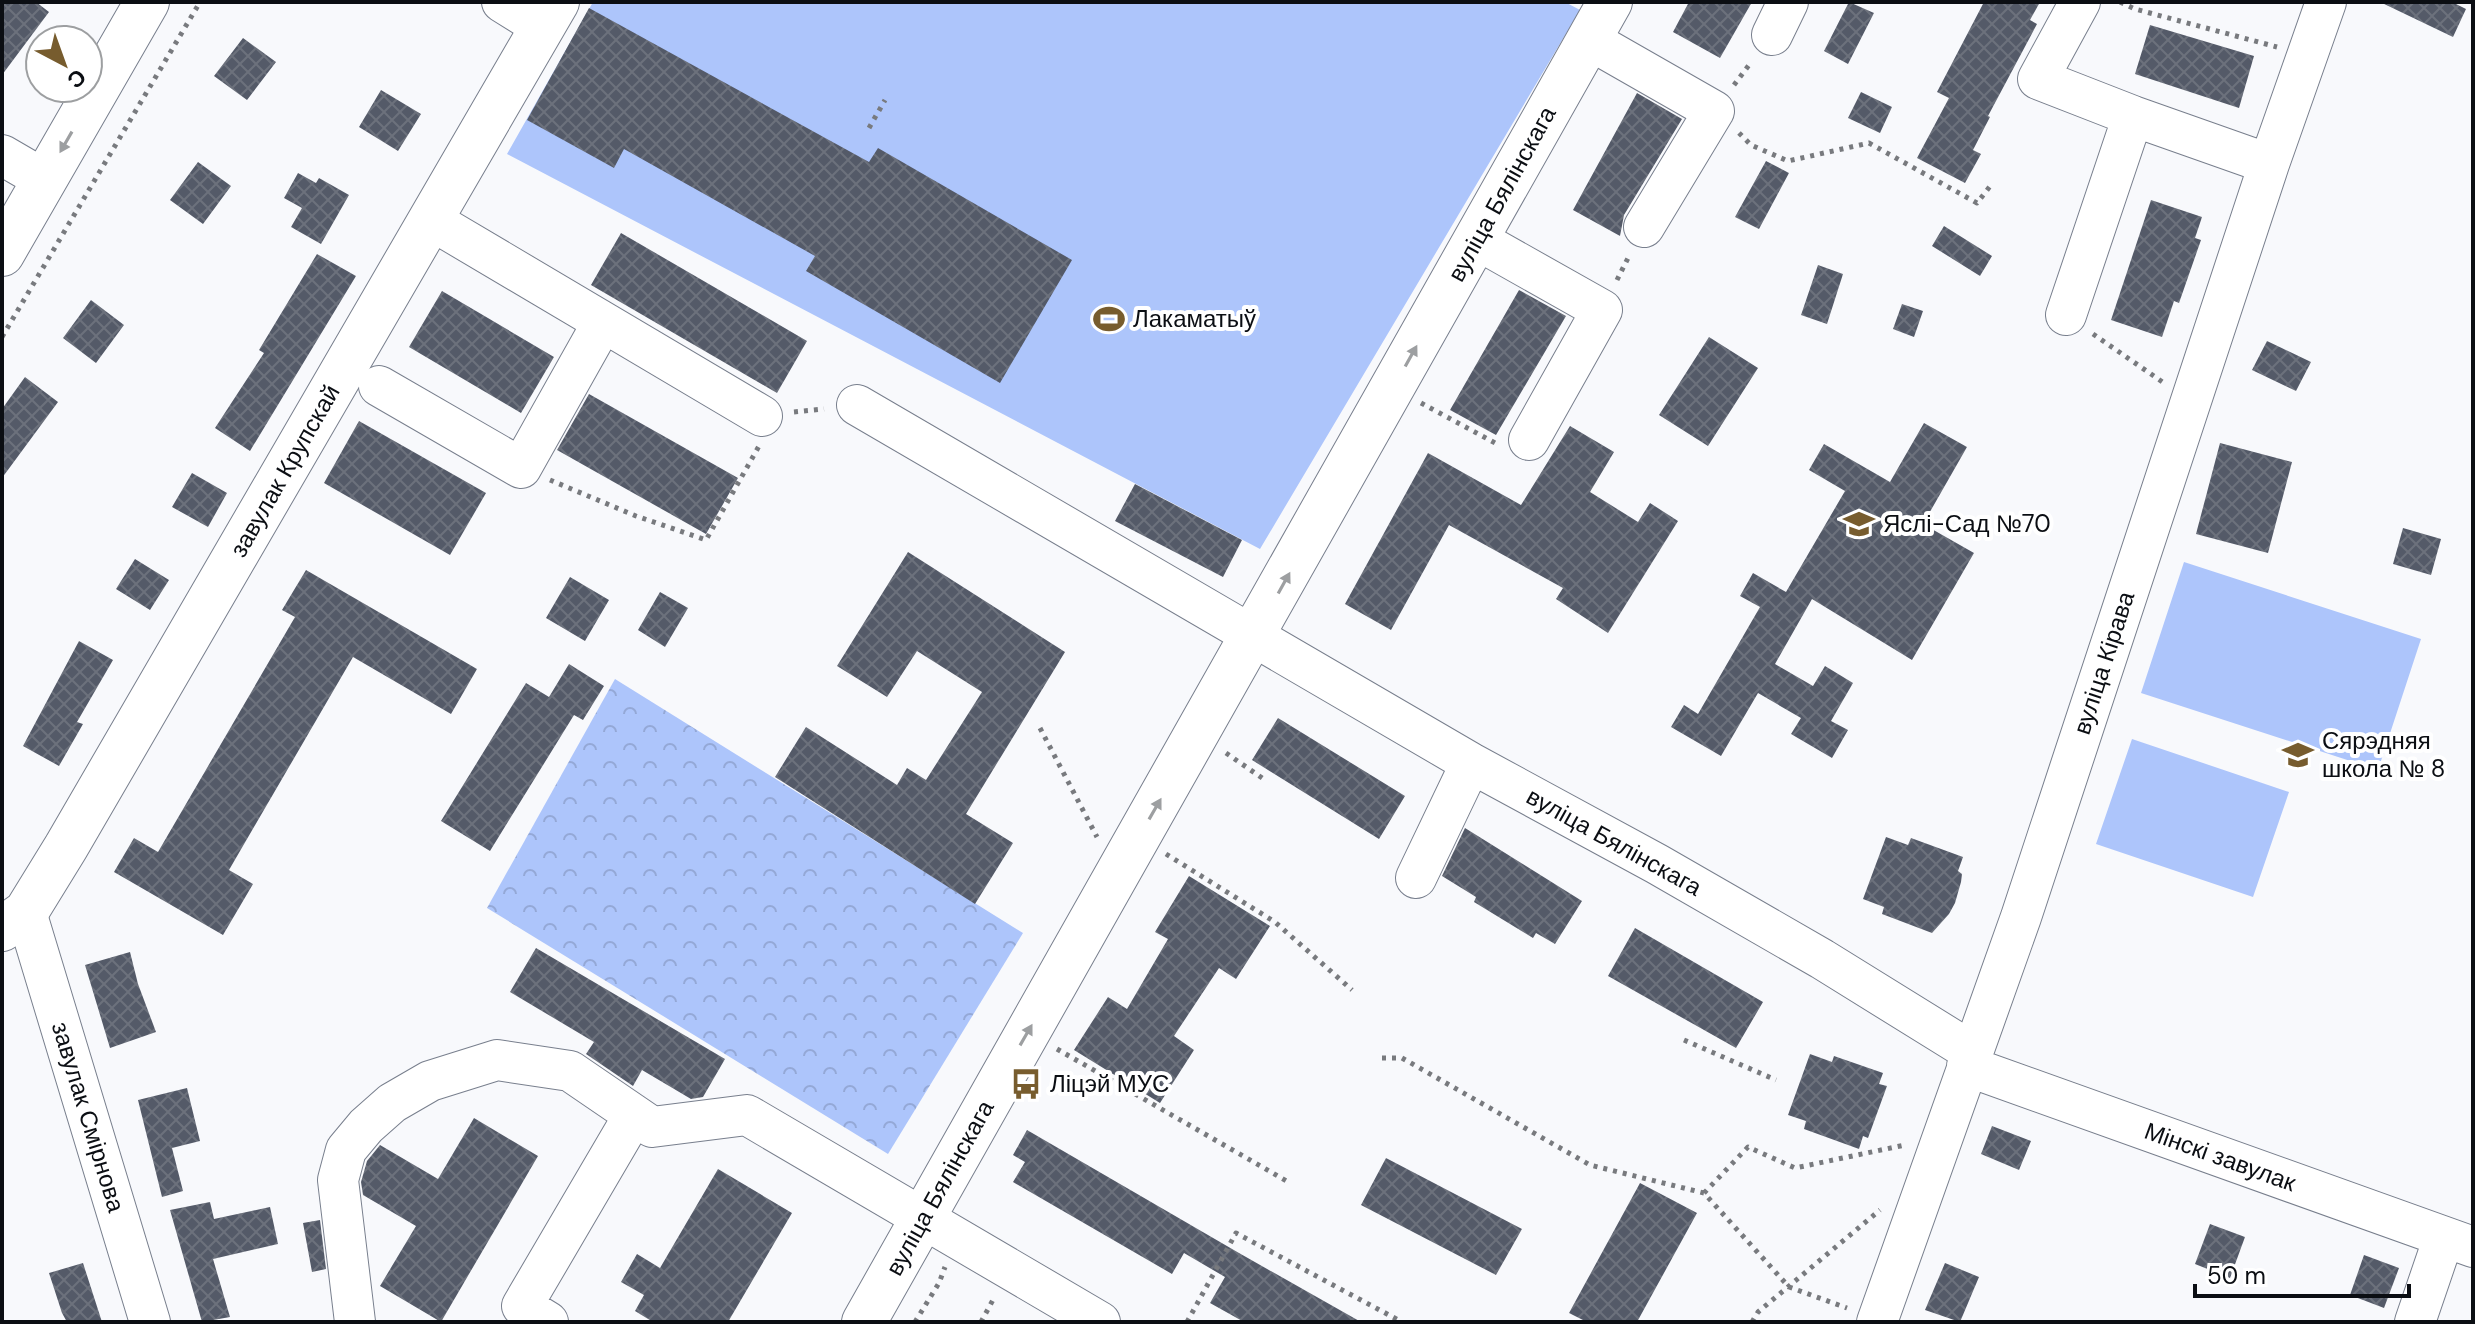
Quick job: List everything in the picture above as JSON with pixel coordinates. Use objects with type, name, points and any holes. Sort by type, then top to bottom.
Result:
[{"type":"main road","points":[[2,254],[147,2]]},
{"type":"main road","name":"вуліца Бялінскага","points":[[864,1322],[924,1221],[1610,2]]},
{"type":"main road","name":"завулак Крупскай","points":[[14,921],[66,847],[549,14]]},
{"type":"street","points":[[502,2],[549,14]]},
{"type":"street","points":[[2080,2],[2038,79],[2269,164]]},
{"type":"street","name":"вуліца Кірава","points":[[1866,1316],[1970,1059],[2021,917],[2269,164],[2326,2]]},
{"type":"street","points":[[1588,39],[1714,111],[1644,227]]},
{"type":"street","points":[[2066,315],[2133,116]]},
{"type":"street","points":[[2,155],[45,180]]},
{"type":"street","points":[[431,220],[603,322],[770,415]]},
{"type":"street","points":[[1476,239],[1602,310],[1529,440]]},
{"type":"street","points":[[379,386],[521,468],[603,322]]},
{"type":"street","name":"вуліца Бялінскага","points":[[857,405],[1253,638],[1822,959],[1970,1059]]},
{"type":"street","points":[[1416,878],[1471,763]]},
{"type":"street","name":"завулак Смірнова","points":[[14,921],[150,1322]]},
{"type":"street","name":"Мінскі завулак","points":[[1970,1059],[2458,1242]]},
{"type":"street","points":[[355,1322],[338,1180],[346,1150],[366,1126],[392,1103],[430,1081],[497,1060],[570,1071],[652,1127],[747,1115],[1100,1322]]},
{"type":"street","points":[[548,1322],[522,1306],[634,1115]]},
{"type":"street","points":[[2415,1322],[2458,1242]]},
{"type":"path","points":[[2,337],[200,2]]},
{"type":"path","points":[[2120,2],[2135,9],[2282,49]]},
{"type":"path","points":[[1780,18],[1714,111],[1751,145],[1788,161],[1869,143],[1977,203],[1991,185]]},
{"type":"path","points":[[869,128],[885,100]]},
{"type":"path","points":[[1602,310],[1644,227]]},
{"type":"path","points":[[2066,315],[2168,386]]},
{"type":"path","points":[[1414,399],[1499,445],[1529,440]]},
{"type":"path","points":[[521,468],[636,516],[706,540],[770,415],[857,405]]},
{"type":"path","points":[[1040,728],[1101,844]]},
{"type":"path","points":[[1217,747],[1265,780]]},
{"type":"path","points":[[1159,849],[1275,922],[1352,990]]},
{"type":"path","points":[[1684,1040],[1776,1080]]},
{"type":"path","points":[[1049,1044],[1290,1183]]},
{"type":"path","points":[[1382,1058],[1402,1058],[1590,1165],[1704,1193],[1789,1287],[1866,1316]]},
{"type":"path","points":[[1704,1193],[1748,1147],[1795,1168],[1912,1144]]},
{"type":"path","points":[[1752,1322],[1758,1312],[1882,1209]]},
{"type":"path","points":[[1187,1322],[1236,1233],[1402,1322]]},
{"type":"green space","name":"Лакаматыў","points":[[593,2],[1565,2],[1580,10],[1260,549],[507,154]]},
{"type":"green space","points":[[2184,562],[2421,639],[2378,770],[2141,693]]},
{"type":"green space","points":[[615,679],[1023,933],[888,1154],[487,908]]},
{"type":"green space","points":[[2132,739],[2289,792],[2253,897],[2096,844]]},
{"type":"building","points":[[2,2],[36,2],[49,12],[40,24],[24,24],[24,46],[2,75]]},
{"type":"building","points":[[1689,2],[1752,2],[1720,58],[1673,32]]},
{"type":"building","points":[[1849,2],[1874,13],[1848,64],[1824,51]]},
{"type":"building","points":[[1984,2],[2040,2],[2030,20],[2037,24],[1988,116],[1973,150],[1981,154],[1965,183],[1917,158],[1949,98],[1937,92]]},
{"type":"building","points":[[2380,2],[2452,2],[2466,9],[2453,37]]},
{"type":"building","points":[[589,8],[869,162],[878,148],[1072,260],[1000,383],[806,271],[815,256],[624,149],[614,168],[527,120]]},
{"type":"building","points":[[2150,25],[2254,56],[2239,108],[2135,74]]},
{"type":"building","points":[[243,38],[276,62],[247,100],[214,76]]},
{"type":"building","points":[[381,90],[421,114],[398,151],[359,127]]},
{"type":"building","points":[[1861,92],[1892,107],[1880,133],[1848,118]]},
{"type":"building","points":[[1637,93],[1682,119],[1624,215],[1620,236],[1573,210]]},
{"type":"building","points":[[1766,161],[1789,173],[1759,229],[1735,217]]},
{"type":"building","points":[[198,162],[231,186],[203,224],[170,200]]},
{"type":"building","points":[[298,173],[316,183],[319,178],[349,195],[321,244],[291,227],[302,208],[284,198]]},
{"type":"building","points":[[2151,200],[2202,217],[2195,238],[2201,240],[2179,303],[2174,301],[2162,337],[2111,320]]},
{"type":"building","points":[[1944,226],[1992,256],[1980,276],[1932,246]]},
{"type":"building","points":[[621,233],[807,341],[777,393],[591,285]]},
{"type":"building","points":[[317,254],[356,276],[250,451],[215,428],[264,353],[259,350]]},
{"type":"building","points":[[1818,265],[1843,274],[1827,324],[1801,315]]},
{"type":"building","points":[[1519,290],[1566,316],[1496,435],[1450,410]]},
{"type":"building","points":[[442,291],[554,357],[521,413],[409,347]]},
{"type":"building","points":[[91,300],[124,325],[96,363],[63,338]]},
{"type":"building","points":[[1902,304],[1923,311],[1914,337],[1893,329]]},
{"type":"building","points":[[1709,337],[1758,368],[1708,446],[1659,415]]},
{"type":"building","points":[[2267,341],[2311,362],[2296,391],[2252,370]]},
{"type":"building","points":[[25,377],[58,402],[2,478],[2,409]]},
{"type":"building","points":[[589,394],[738,478],[706,534],[557,450]]},
{"type":"building","points":[[359,421],[486,493],[450,555],[324,483]]},
{"type":"building","points":[[1924,423],[1967,447],[1923,524],[1974,553],[1912,660],[1812,599],[1775,664],[1813,686],[1825,666],[1853,683],[1831,721],[1848,730],[1832,758],[1791,734],[1801,718],[1758,693],[1721,756],[1671,727],[1684,705],[1698,714],[1760,607],[1740,596],[1753,573],[1786,592],[1845,491],[1809,470],[1824,444],[1890,482]]},
{"type":"building","points":[[1570,426],[1614,452],[1590,492],[1638,522],[1650,503],[1678,521],[1608,633],[1556,599],[1563,588],[1449,525],[1391,630],[1345,604],[1428,453],[1521,505]]},
{"type":"building","points":[[2220,443],[2292,462],[2268,553],[2196,534]]},
{"type":"building","points":[[192,473],[227,493],[208,527],[172,507]]},
{"type":"building","points":[[1135,484],[1242,540],[1223,577],[1115,521]]},
{"type":"building","points":[[2403,528],[2441,539],[2431,575],[2393,564]]},
{"type":"building","points":[[908,552],[1065,652],[966,814],[1013,843],[975,904],[775,777],[806,727],[897,785],[907,768],[926,780],[982,692],[917,651],[887,697],[837,666]]},
{"type":"building","points":[[135,559],[169,580],[150,610],[116,589]]},
{"type":"building","points":[[306,570],[477,669],[451,714],[353,657],[229,870],[253,884],[223,935],[114,872],[134,838],[158,852],[295,617],[282,610]]},
{"type":"building","points":[[570,577],[609,600],[585,641],[546,618]]},
{"type":"building","points":[[660,592],[688,608],[665,647],[638,630]]},
{"type":"building","points":[[79,641],[113,660],[77,722],[83,724],[59,766],[23,746]]},
{"type":"building","points":[[569,664],[604,686],[583,720],[574,715],[490,851],[441,821],[526,683],[549,697]]},
{"type":"building","points":[[1278,718],[1405,796],[1379,839],[1252,760]]},
{"type":"building","points":[[1465,828],[1582,901],[1555,944],[1536,933],[1533,938],[1474,902],[1476,897],[1442,876]]},
{"type":"building","points":[[1886,837],[1908,845],[1911,838],[1963,857],[1958,871],[1962,874],[1955,903],[1932,933],[1882,914],[1884,907],[1863,899]]},
{"type":"building","points":[[1189,876],[1270,926],[1236,979],[1219,968],[1174,1036],[1194,1050],[1160,1103],[1074,1050],[1108,997],[1127,1009],[1168,939],[1155,932]]},
{"type":"building","points":[[1635,928],[1763,1002],[1736,1048],[1608,976]]},
{"type":"building","points":[[536,948],[725,1059],[703,1097],[691,1099],[642,1070],[633,1086],[586,1054],[594,1042],[510,992]]},
{"type":"building","points":[[130,952],[156,1032],[110,1048],[85,965]]},
{"type":"building","points":[[1810,1054],[1832,1062],[1834,1056],[1883,1073],[1879,1084],[1887,1086],[1868,1138],[1863,1136],[1859,1149],[1804,1129],[1806,1121],[1788,1115]]},
{"type":"building","points":[[187,1088],[200,1141],[172,1148],[183,1191],[162,1197],[138,1100]]},
{"type":"building","points":[[474,1118],[538,1156],[441,1322],[380,1286],[416,1226],[363,1195],[361,1182],[367,1161],[380,1145],[438,1179]]},
{"type":"building","points":[[1992,1126],[2031,1141],[2019,1170],[1981,1154]]},
{"type":"building","points":[[1027,1130],[1361,1322],[1244,1322],[1210,1303],[1225,1277],[1184,1253],[1172,1274],[1013,1182],[1025,1162],[1013,1155]]},
{"type":"building","points":[[1386,1158],[1522,1229],[1496,1275],[1361,1205]]},
{"type":"building","points":[[718,1169],[792,1213],[728,1322],[653,1322],[635,1311],[644,1295],[621,1282],[637,1254],[660,1268]]},
{"type":"building","points":[[1640,1183],[1697,1213],[1637,1322],[1587,1322],[1569,1313]]},
{"type":"building","points":[[210,1202],[214,1219],[270,1207],[278,1244],[213,1259],[230,1317],[202,1322],[170,1210]]},
{"type":"building","points":[[320,1220],[326,1269],[312,1272],[303,1223]]},
{"type":"building","points":[[2210,1224],[2245,1237],[2230,1278],[2195,1264]]},
{"type":"building","points":[[2364,1255],[2399,1268],[2384,1308],[2350,1295]]},
{"type":"building","points":[[83,1263],[102,1322],[67,1322],[49,1273]]},
{"type":"building","points":[[1945,1263],[1979,1277],[1960,1322],[1925,1310]]},
{"type":"place","name":"Лакаматыў","points":[[1109,319]]},
{"type":"place","name":"Яслі-Сад №70","points":[[1859,524]]},
{"type":"place","name":"Сярэдняя школа № 8","points":[[2298,755]]},
{"type":"place","name":"Ліцэй МУС","points":[[1026,1084]]}]
